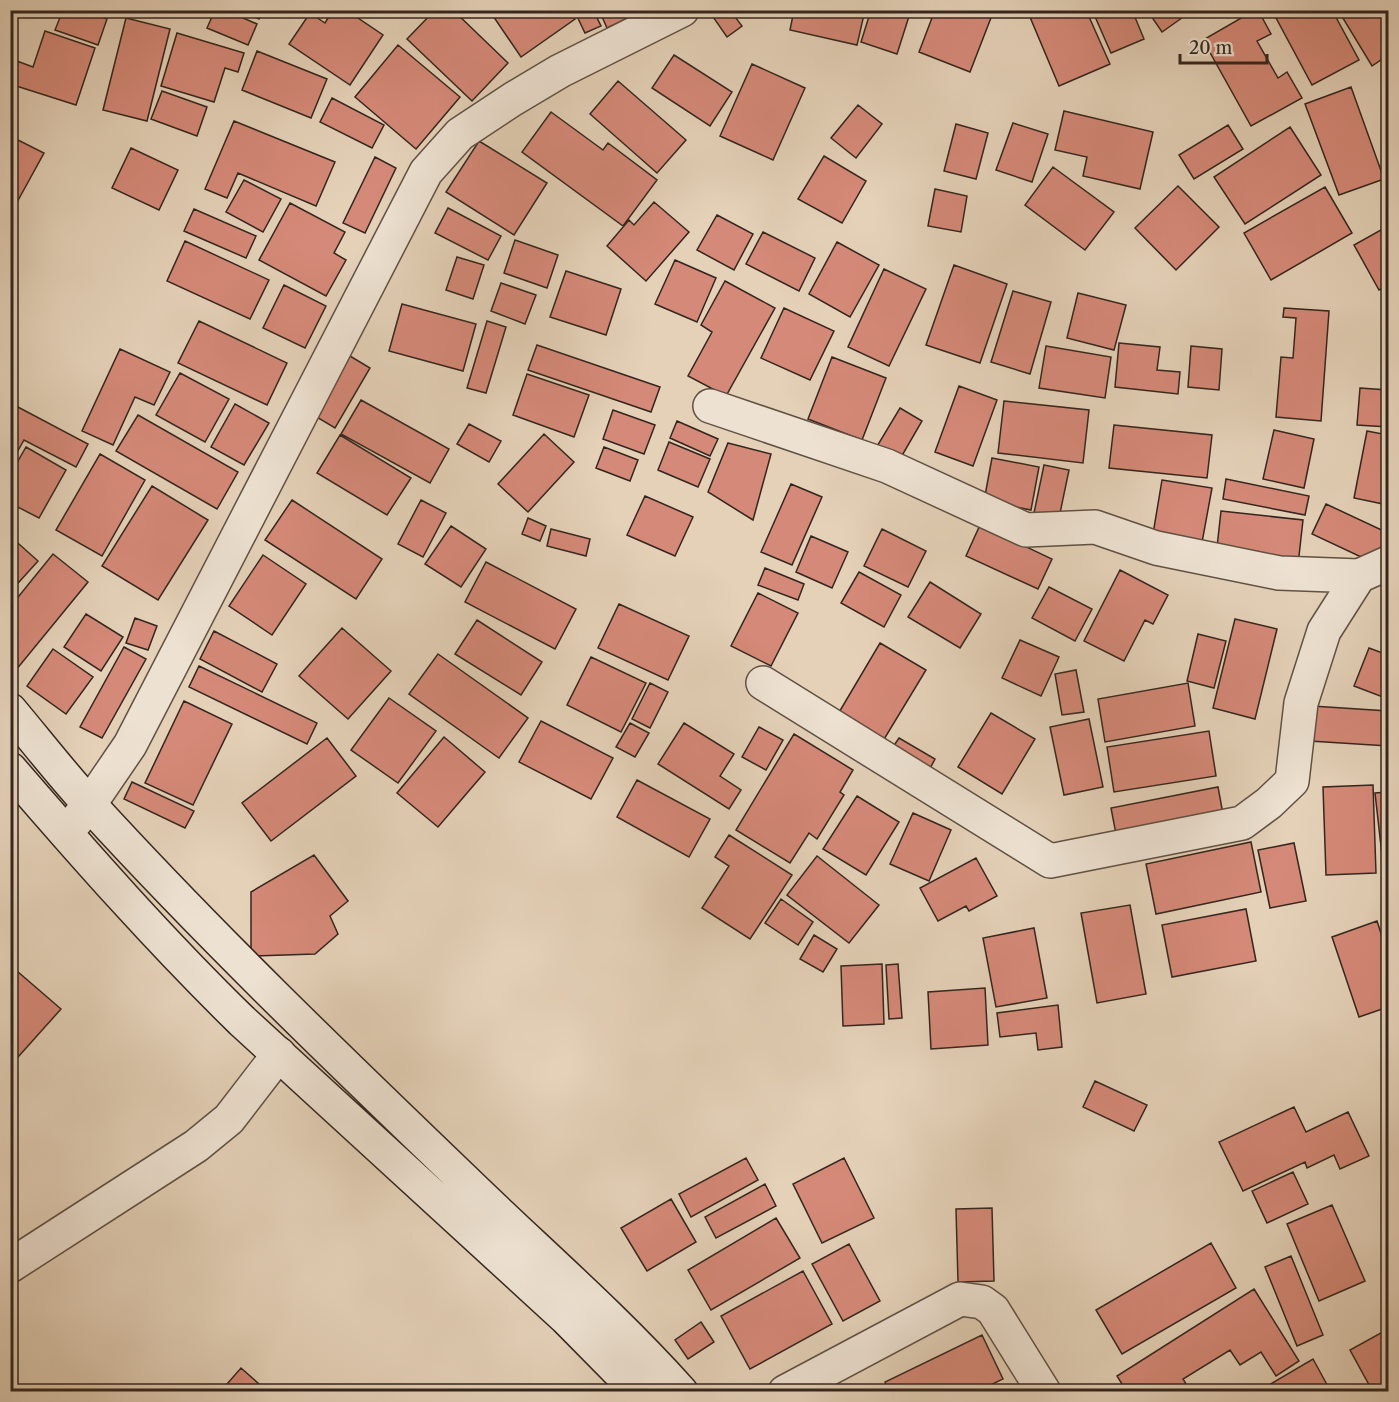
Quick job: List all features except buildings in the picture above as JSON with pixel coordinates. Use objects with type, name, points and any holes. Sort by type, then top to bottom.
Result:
[{"type":"street","points":[[66,833],[89,805],[130,745],[426,172],[460,134],[513,99],[560,71],[682,10]]},
{"type":"street","points":[[710,406],[887,466],[1026,530],[1095,527],[1156,548],[1280,573],[1359,576],[1389,563]]},
{"type":"street","points":[[763,683],[1050,861],[1242,823],[1269,803],[1292,780],[1301,702],[1324,631],[1359,576]]},
{"type":"street","points":[[10,710],[89,805],[246,969],[485,1201],[593,1299],[644,1350],[681,1392]]},
{"type":"street","points":[[10,769],[205,985],[242,1022],[566,1318],[639,1392]]},
{"type":"street","points":[[10,1266],[196,1146],[228,1119],[279,1054]]},
{"type":"street","points":[[785,1392],[960,1299],[982,1302],[993,1310],[1044,1392]]}]
